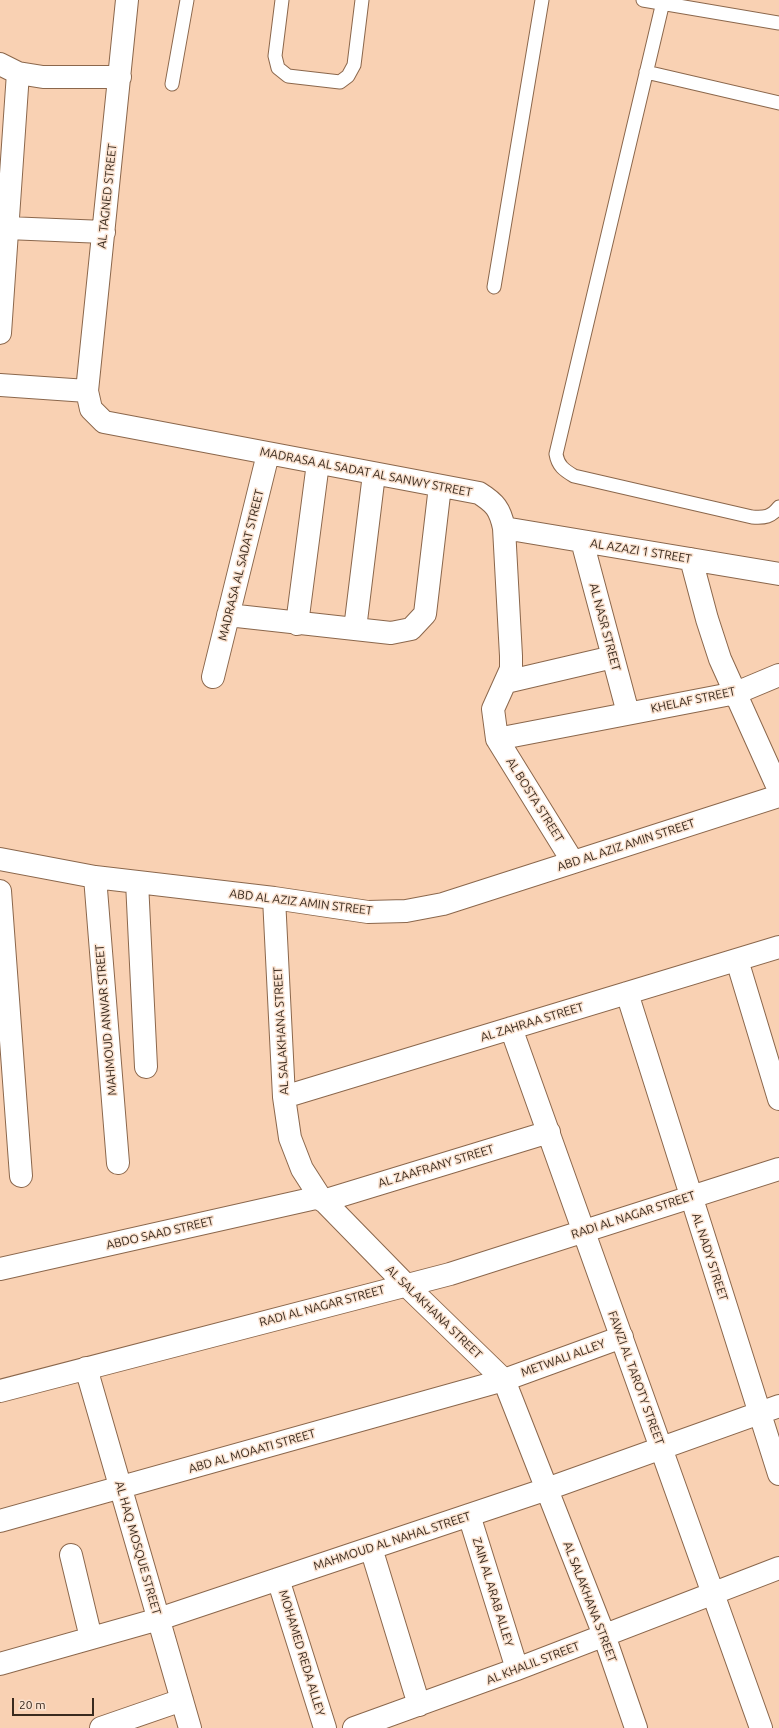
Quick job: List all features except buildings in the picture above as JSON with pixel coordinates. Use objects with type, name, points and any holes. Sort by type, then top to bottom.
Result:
[{"type":"street","name":"AL TAGNED STREET","points":[[87,391],[127,0]]},
{"type":"street","points":[[0,333],[9,69],[43,77],[120,77]]},
{"type":"street","points":[[5,219],[104,232]]},
{"type":"street","points":[[0,385],[87,391]]},
{"type":"street","name":"MADRASA AL SADAT AL SANWY STREET","points":[[87,391],[91,409],[104,422],[479,493],[492,501],[501,513],[504,528],[511,656],[511,669],[493,709],[497,739]]},
{"type":"street","name":"MADRASA AL SADAT STREET","points":[[213,677],[268,454]]},
{"type":"street","points":[[297,624],[318,463]]},
{"type":"street","points":[[355,629],[374,474]]},
{"type":"street","points":[[228,615],[297,624],[391,633],[411,629],[425,614],[440,486]]},
{"type":"street","name":"AL AZAZI 1 STREET","points":[[504,528],[779,574]]},
{"type":"street","name":"AL NASR STREET","points":[[582,541],[628,714]]},
{"type":"street","points":[[691,559],[707,619],[720,659],[777,778]]},
{"type":"street","points":[[506,682],[613,657]]},
{"type":"street","name":"KHELAF STREET","points":[[497,739],[736,693],[779,675]]},
{"type":"street","name":"AL BOSTA STREET","points":[[497,739],[573,862]]},
{"type":"street","name":"ABD AL AZIZ AMIN STREET","points":[[0,859],[95,877],[274,898],[368,912],[406,911],[443,904],[779,796]]},
{"type":"street","name":"MAHMOUD ANWAR STREET","points":[[95,877],[118,1163]]},
{"type":"street","points":[[137,882],[146,1067]]},
{"type":"street","points":[[0,891],[8,1097],[21,1176]]},
{"type":"street","name":"AL SALAKHANA STREET","points":[[274,898],[284,1097],[290,1138],[302,1169],[322,1199],[405,1284],[504,1380],[604,1635],[636,1728]]},
{"type":"street","name":"AL ZAHRAA STREET","points":[[284,1097],[779,947]]},
{"type":"street","points":[[736,960],[779,1099]]},
{"type":"street","name":"AL NADY STREET","points":[[627,993],[691,1197],[769,1410],[779,1474]]},
{"type":"street","name":"FAWZI AL TAROTY STREET","points":[[512,1028],[762,1728]]},
{"type":"street","name":"AL ZAAFRANY STREET","points":[[322,1199],[549,1132]]},
{"type":"street","name":"RADI AL NAGAR STREET","points":[[0,1391],[405,1284],[450,1274],[779,1169]]},
{"type":"street","name":"ABDO SAAD STREET","points":[[0,1269],[322,1199]]},
{"type":"street","name":"METWALI ALLEY","points":[[504,1380],[622,1337]]},
{"type":"street","name":"AL HAQ MOSQUE STREET","points":[[86,1368],[190,1728]]},
{"type":"street","name":"ABD AL MOAATI STREET","points":[[0,1522],[504,1380]]},
{"type":"street","name":"MAHMOUD AL NAHAL STREET","points":[[0,1664],[159,1619],[547,1489],[769,1410]]},
{"type":"street","name":"ZAIN AL ARAB ALLEY","points":[[469,1515],[517,1670]]},
{"type":"street","points":[[371,1548],[420,1704]]},
{"type":"street","points":[[71,1555],[91,1638]]},
{"type":"street","name":"AL KHALIL STREET","points":[[354,1728],[517,1670],[779,1568]]},
{"type":"street","name":"MOHAMED REDA ALLEY","points":[[278,1579],[325,1728]]},
{"type":"street","points":[[101,1728],[182,1700]]},
{"type":"lane","points":[[172,84],[187,0]]},
{"type":"lane","points":[[282,0],[275,56],[278,68],[288,76],[340,82],[348,76],[354,65],[362,0]]},
{"type":"lane","points":[[494,287],[542,0]]},
{"type":"lane","points":[[643,0],[663,2],[779,23]]},
{"type":"lane","points":[[663,2],[556,454],[557,461],[561,468],[574,476],[752,517],[765,518],[774,514],[779,506]]},
{"type":"lane","points":[[646,72],[779,103]]}]
